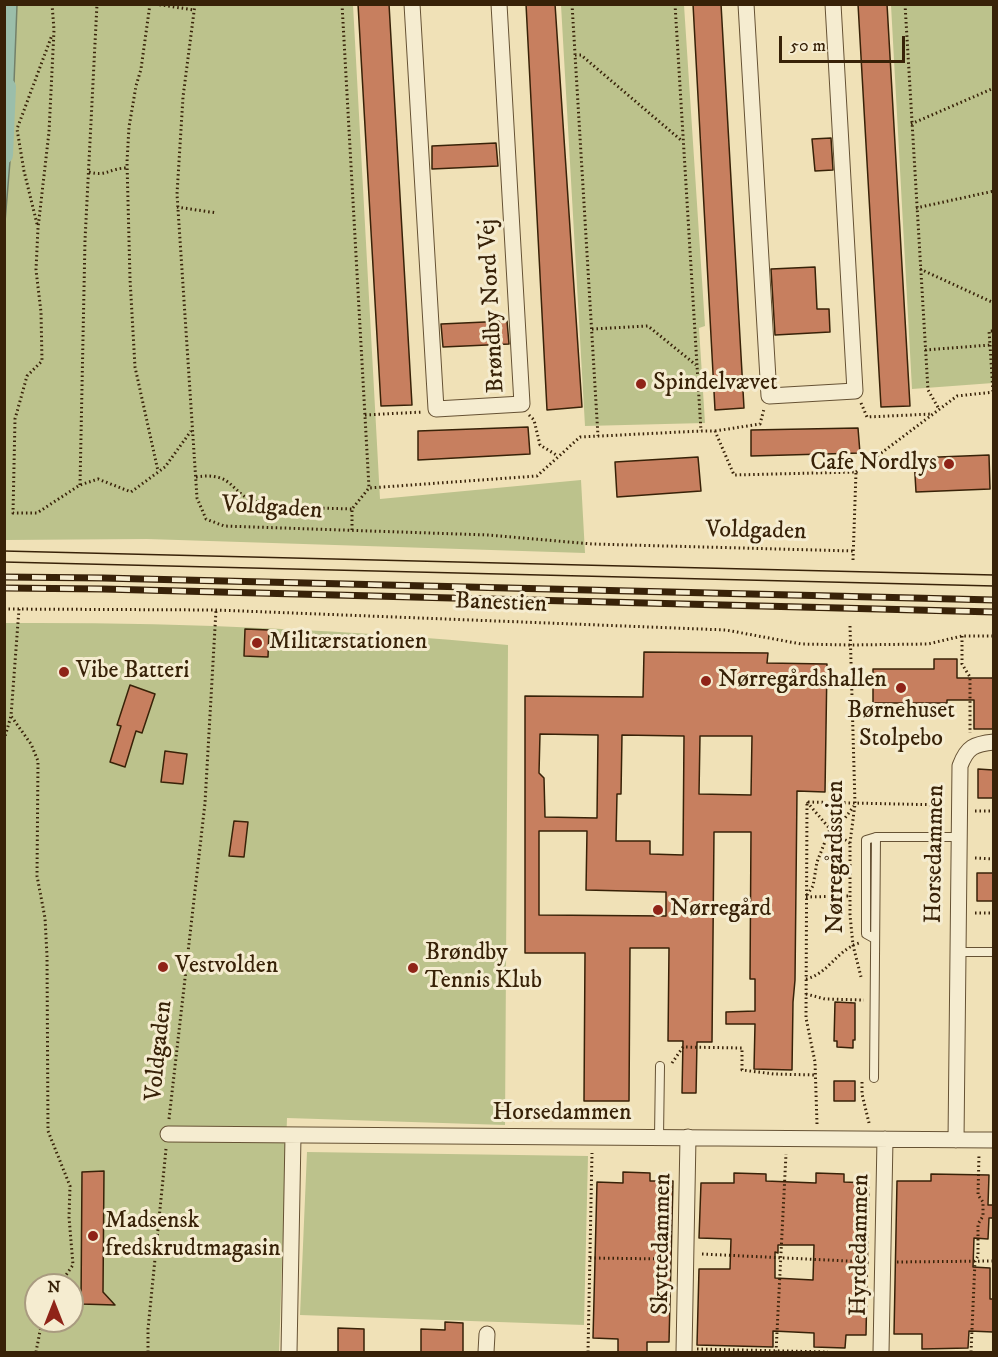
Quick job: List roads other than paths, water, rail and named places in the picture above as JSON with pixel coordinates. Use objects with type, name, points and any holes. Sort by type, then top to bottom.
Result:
[{"type":"street","name":"Brøndby Nord Vej","points":[[412,4],[436,409],[522,404],[499,4]]},
{"type":"street","points":[[746,4],[768,396],[855,391],[833,4]]},
{"type":"street","name":"Horsedammen","points":[[956,1140],[960,766],[965,753],[970,749],[976,745],[993,742]]},
{"type":"street","name":"Horsedammen","points":[[168,1134],[986,1140]]},
{"type":"street","points":[[289,1353],[293,1136]]},
{"type":"street","name":"Skyttedammen","points":[[684,1351],[688,1137]]},
{"type":"street","name":"Hyrdedammen","points":[[878,1139],[883,1262],[881,1353]]},
{"type":"street","points":[[486,1353],[487,1334]]},
{"type":"lane","points":[[875,939],[866,934],[866,840],[876,837],[958,837]]},
{"type":"lane","points":[[874,1078],[876,837]]},
{"type":"lane","name":"Horsedammen","points":[[957,952],[993,952]]},
{"type":"lane","points":[[659,1137],[660,1066]]},
{"type":"waterway","points":[[4,155],[7,87]]},
{"type":"tram line","points":[[4,551],[994,575]]},
{"type":"tram line","points":[[4,562],[994,586]]},
{"type":"railway","points":[[4,577],[994,600]]},
{"type":"railway","points":[[4,588],[994,612]]},
{"type":"place","name":"Spindelvævet","points":[[641,384]]},
{"type":"place","name":"Cafe Nordlys","points":[[949,464]]},
{"type":"place","name":"Militærstationen","points":[[257,643]]},
{"type":"place","name":"Vibe Batteri","points":[[64,672]]},
{"type":"place","name":"Nørregårdshallen","points":[[706,681]]},
{"type":"place","name":"Børnehuset Stolpebo","points":[[901,688]]},
{"type":"place","name":"Nørregård","points":[[658,910]]},
{"type":"place","name":"Vestvolden","points":[[163,967]]},
{"type":"place","name":"Brøndby Tennis Klub","points":[[413,968]]},
{"type":"place","name":"Madsensk fredskrudtmagasin","points":[[93,1236]]}]
